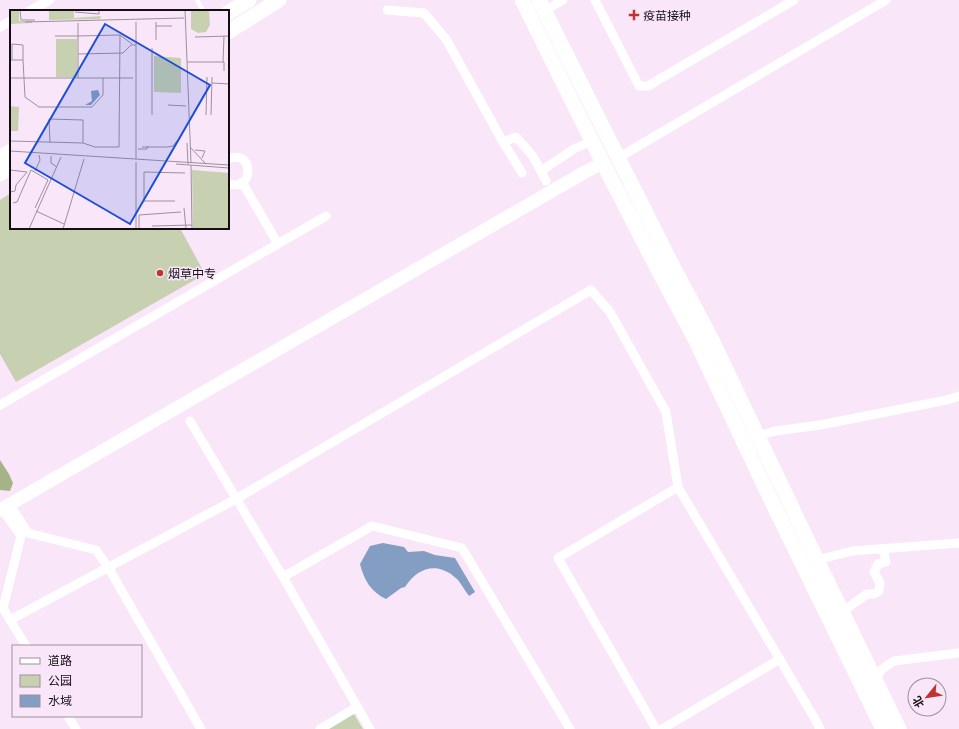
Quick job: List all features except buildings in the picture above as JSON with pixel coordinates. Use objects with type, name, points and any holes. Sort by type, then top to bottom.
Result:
[{"type":"main road","points":[[229,12],[249,0]]},
{"type":"main road","points":[[229,31],[279,0]]},
{"type":"main road","points":[[522,0],[592,141],[695,339],[773,504],[883,729]]},
{"type":"main road","points":[[542,6],[670,261],[710,336],[816,560],[899,729]]},
{"type":"main road","points":[[0,158],[10,152]]},
{"type":"main road","points":[[0,174],[10,168]]},
{"type":"street","points":[[31,10],[50,0]]},
{"type":"street","points":[[542,6],[563,0]]},
{"type":"street","points":[[595,0],[639,86],[648,86],[794,0]]},
{"type":"street","points":[[618,158],[886,0]]},
{"type":"street","points":[[387,10],[424,13],[446,39],[503,142],[522,173]]},
{"type":"street","points":[[0,27],[10,22]]},
{"type":"street","points":[[503,142],[516,137],[532,154],[546,181]]},
{"type":"street","points":[[541,171],[574,149],[592,141]]},
{"type":"street","points":[[229,159],[236,157],[245,161],[249,169],[247,178],[242,182],[235,185],[229,183]]},
{"type":"street","points":[[4,508],[578,176],[604,163]]},
{"type":"street","points":[[242,182],[278,244]]},
{"type":"street","points":[[0,405],[326,216]]},
{"type":"street","points":[[10,620],[236,498],[591,290],[610,312],[666,412],[678,487],[820,729]]},
{"type":"street","points":[[758,436],[775,431],[820,425],[947,400],[959,396]]},
{"type":"street","points":[[190,421],[283,577],[370,729]]},
{"type":"street","points":[[656,729],[558,558],[678,487]]},
{"type":"street","points":[[4,508],[28,533],[96,550],[108,567],[202,729]]},
{"type":"street","points":[[4,508],[21,536],[3,608],[25,645]]},
{"type":"street","points":[[283,577],[372,526],[462,548],[570,729]]},
{"type":"street","points":[[816,560],[852,551],[959,543]]},
{"type":"street","points":[[842,612],[867,594],[874,594],[879,591],[880,583],[874,572],[878,564],[886,562],[882,549]]},
{"type":"street","points":[[875,680],[882,669],[894,662],[959,653]]},
{"type":"street","points":[[662,729],[780,659]]},
{"type":"street","points":[[320,729],[357,707]]},
{"type":"street","points":[[69,717],[76,729]]},
{"type":"lane","points":[[197,0],[202,10]]},
{"type":"green space","points":[[10,194],[10,229],[181,229],[205,274],[16,382],[0,354],[0,200]]},
{"type":"green space","points":[[0,460],[13,483],[10,491],[0,490]]},
{"type":"green space","points":[[354,714],[363,729],[329,729]]},
{"type":"water","points":[[383,543],[404,547],[408,552],[424,551],[435,555],[455,558],[475,592],[469,596],[458,580],[451,574],[444,570],[431,568],[414,576],[405,587],[401,588],[386,599],[376,593],[369,585],[360,564],[370,546]]},
{"type":"place","name":"疫苗接种","points":[[634,15]]},
{"type":"place","name":"烟草中专","points":[[160,273]]}]
